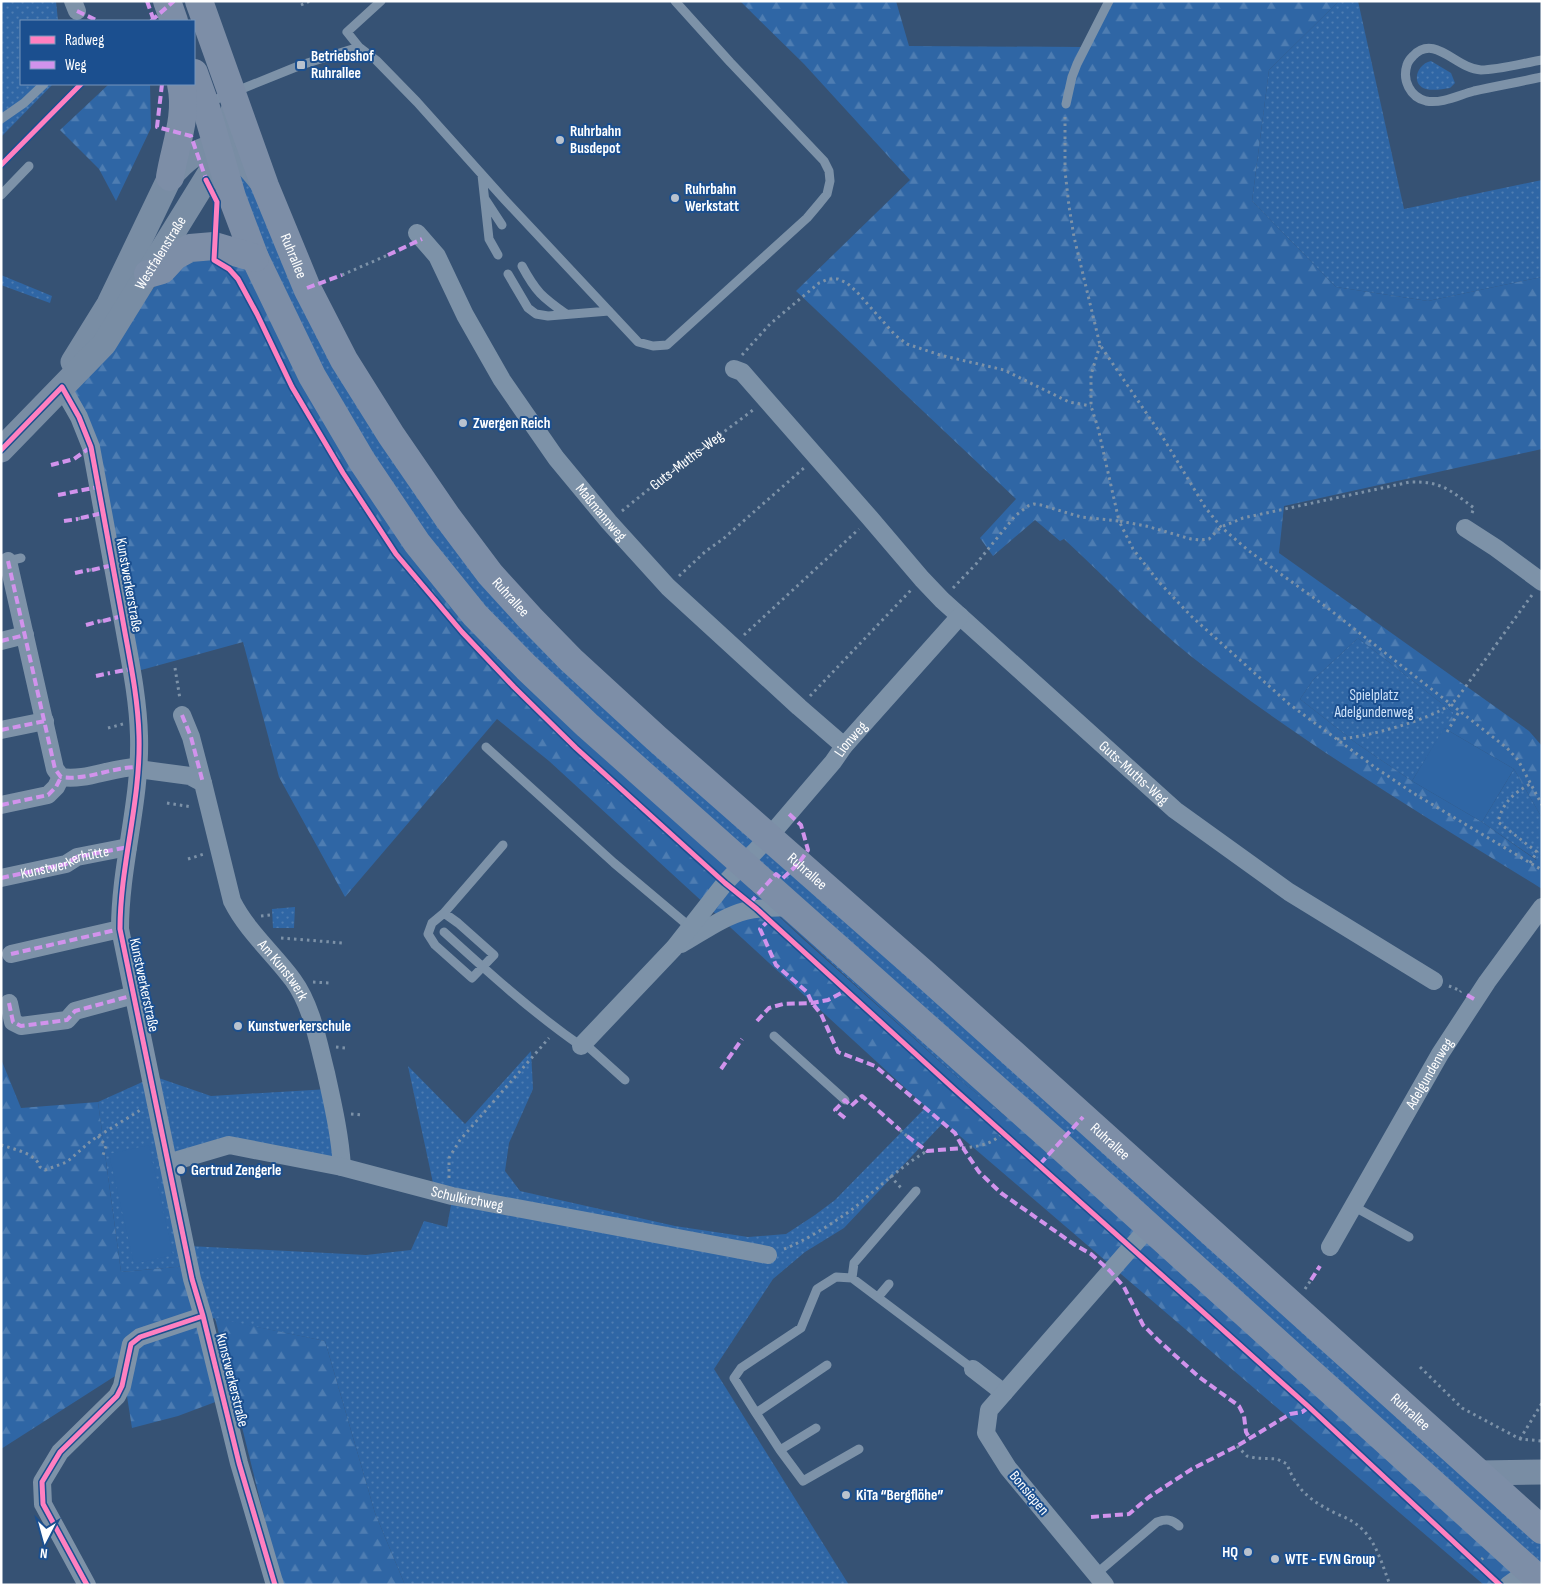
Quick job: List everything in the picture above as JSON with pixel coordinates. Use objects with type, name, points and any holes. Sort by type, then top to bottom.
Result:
[{"type":"main road","points":[[167,1],[174,20]]},
{"type":"main road","name":"Ruhrallee","points":[[202,10],[265,186],[307,288],[344,360],[367,398],[432,496],[490,574],[571,660],[768,838],[920,970],[1480,1473],[1537,1519]]},
{"type":"main road","points":[[181,85],[184,97],[194,116],[220,151],[254,258],[312,376],[362,461],[417,543],[475,615],[527,668],[601,738],[1300,1361],[1530,1574]]},
{"type":"main road","points":[[170,177],[174,154],[194,116],[194,85]]},
{"type":"main road","name":"Westfalenstraße","points":[[1,450],[104,344],[148,274],[220,151],[233,98]]},
{"type":"main road","points":[[220,151],[237,156],[251,168],[265,186]]},
{"type":"main road","name":"Westfalenstraße","points":[[62,387],[76,355],[109,304],[170,177],[180,165],[196,152],[220,151]]},
{"type":"main road","points":[[148,274],[162,270],[175,256],[190,248],[214,246],[254,258]]},
{"type":"main road","points":[[1480,1473],[1542,1472]]},
{"type":"main road","points":[[1463,1510],[1537,1519]]},
{"type":"street","name":"Maßmannweg","points":[[417,233],[437,256],[465,315],[502,380],[556,458],[609,522],[668,587],[798,707],[844,746]]},
{"type":"street","name":"Guts-Muths-Weg","points":[[734,369],[742,372],[942,600],[1175,810],[1289,892],[1434,981]]},
{"type":"street","name":"Kunstwerkerstraße","points":[[62,387],[79,417],[91,447],[133,678],[139,738],[138,768],[120,906],[120,930],[192,1278],[239,1464],[275,1585]]},
{"type":"street","points":[[1465,528],[1496,548],[1539,586]]},
{"type":"street","points":[[15,559],[25,635],[55,769],[61,776],[80,777],[125,767],[138,768],[190,776],[203,783]]},
{"type":"street","name":"Lionweg","points":[[742,864],[768,838],[833,762],[844,746],[960,616]]},
{"type":"street","points":[[1,641],[25,635]]},
{"type":"street","name":"Am Kunstwerk","points":[[182,715],[191,737],[232,902],[240,917],[294,980],[304,999],[319,1046],[335,1113],[340,1137],[342,1167]]},
{"type":"street","points":[[1,730],[45,721]]},
{"type":"street","points":[[1,805],[48,795],[56,787],[61,776]]},
{"type":"street","name":"Kunstwerkerhütte","points":[[1,878],[66,864],[77,857],[128,847]]},
{"type":"street","points":[[582,1045],[674,948],[742,864]]},
{"type":"street","points":[[674,948],[716,924],[743,912],[757,909],[792,907]]},
{"type":"street","name":"Adelgundenweg","points":[[1330,1247],[1440,1054],[1487,982],[1542,907]]},
{"type":"street","points":[[11,954],[120,930]]},
{"type":"street","points":[[9,1003],[13,1022],[21,1026],[67,1020],[75,1011],[134,995]]},
{"type":"street","name":"Schulkirchweg","points":[[168,1163],[229,1145],[342,1167],[452,1196],[768,1256]]},
{"type":"street","name":"Bonsiepen","points":[[1101,1579],[1008,1468],[986,1433],[989,1410],[1149,1227]]},
{"type":"street","points":[[87,1585],[43,1504],[42,1482],[60,1452],[117,1396],[122,1386],[131,1344],[140,1338],[203,1316]]},
{"type":"street","points":[[972,1369],[1004,1393]]},
{"type":"lane","points":[[381,1],[347,32],[360,47],[398,82],[638,342],[653,346],[667,345],[807,218],[827,194],[830,181],[829,171],[824,161],[675,1]]},
{"type":"lane","points":[[1066,104],[1077,64],[1108,1]]},
{"type":"lane","points":[[194,116],[316,59],[360,47]]},
{"type":"lane","points":[[1542,60],[1484,70],[1473,69],[1433,47],[1418,51],[1408,61],[1405,76],[1406,83],[1411,91],[1419,98],[1428,101],[1440,101],[1473,91],[1542,77]]},
{"type":"lane","points":[[1,119],[24,103],[43,85]]},
{"type":"lane","points":[[1,195],[29,166]]},
{"type":"lane","points":[[482,174],[489,239],[498,255]]},
{"type":"lane","points":[[484,197],[502,225]]},
{"type":"lane","points":[[522,266],[533,287],[566,314]]},
{"type":"lane","points":[[508,274],[528,308],[536,314],[548,316],[609,311]]},
{"type":"lane","points":[[486,747],[614,863],[690,927]]},
{"type":"lane","points":[[444,913],[494,955],[472,978],[435,945],[428,934],[432,923],[444,913],[504,845]]},
{"type":"lane","points":[[444,932],[482,967],[557,1030],[582,1045],[625,1080]]},
{"type":"lane","points":[[774,1036],[844,1100]]},
{"type":"lane","points":[[852,1278],[854,1263],[916,1191]]},
{"type":"lane","points":[[1353,1206],[1409,1237]]},
{"type":"lane","points":[[859,1450],[803,1481],[780,1450],[734,1378],[741,1368],[801,1328],[817,1289],[836,1276],[852,1278],[972,1369]]},
{"type":"lane","points":[[878,1297],[889,1284]]},
{"type":"lane","points":[[756,1413],[827,1365]]},
{"type":"lane","points":[[780,1450],[816,1428]]},
{"type":"lane","points":[[1101,1579],[1157,1522],[1165,1519],[1175,1521],[1179,1526]]},
{"type":"path","points":[[301,5],[310,1]]},
{"type":"path","points":[[1066,104],[1065,162],[1069,206],[1074,237],[1100,345],[1162,436],[1200,501],[1221,527],[1249,551],[1325,606],[1507,748],[1518,760],[1542,805]]},
{"type":"path","points":[[342,275],[388,255]]},
{"type":"path","points":[[734,369],[746,349],[770,324],[819,283],[838,279],[857,292],[895,335],[908,344],[940,355],[1004,370],[1069,402],[1091,406]]},
{"type":"path","points":[[1100,345],[1091,375],[1091,406],[1098,428],[1119,521],[1138,558],[1179,604],[1289,704],[1413,793],[1542,870]]},
{"type":"path","points":[[668,587],[706,551],[723,539],[816,458]]},
{"type":"path","points":[[942,600],[976,564],[1015,516],[1028,506],[1034,504],[1081,517],[1146,526],[1190,539],[1200,540],[1210,539],[1221,527],[1242,518],[1410,482],[1428,481],[1442,486],[1474,508],[1465,528]]},
{"type":"path","points":[[732,647],[870,518]]},
{"type":"path","points":[[798,707],[922,579]]},
{"type":"path","points":[[1337,739],[1362,736],[1386,730],[1426,716],[1451,704],[1462,693],[1539,586]]},
{"type":"path","points":[[175,668],[182,715]]},
{"type":"path","points":[[1447,732],[1460,710]]},
{"type":"path","points":[[108,728],[121,725]]},
{"type":"path","points":[[1530,784],[1513,794],[1504,806],[1498,822],[1537,852],[1530,863]]},
{"type":"path","points":[[166,803],[177,805]]},
{"type":"path","points":[[256,937],[343,943]]},
{"type":"path","points":[[452,1196],[448,1171],[449,1158],[460,1140],[557,1030]]},
{"type":"path","points":[[1,1145],[37,1160],[40,1167],[45,1170],[67,1162],[98,1136],[155,1101]]},
{"type":"path","points":[[900,1130],[907,1136]]},
{"type":"path","points":[[964,1148],[982,1146],[996,1140],[1003,1132]]},
{"type":"path","points":[[98,1136],[106,1146],[103,1155]]},
{"type":"path","points":[[768,1256],[791,1246],[852,1209],[890,1176],[927,1151]]},
{"type":"path","points":[[1420,1367],[1462,1408],[1520,1439],[1542,1441]]},
{"type":"path","points":[[1520,1439],[1542,1403]]},
{"type":"path","points":[[1238,1446],[1247,1456],[1277,1459],[1288,1464],[1293,1480],[1307,1496],[1318,1504],[1354,1522],[1373,1544],[1390,1585]]},
{"type":"green space","points":[[1,1],[56,1],[58,20],[20,20],[20,85],[52,85],[1,137]]},
{"type":"green space","points":[[740,1],[896,1],[909,46],[1081,47],[1109,1],[1339,1],[1269,70],[1252,201],[1336,287],[1428,301],[1542,277],[1542,449],[1284,506],[1279,553],[1529,731],[1542,746],[1542,818],[1514,769],[1444,728],[1454,713],[1358,638],[1313,680],[1300,699],[1356,743],[1412,781],[1482,822],[1536,860],[1542,854],[1542,889],[1364,778],[1234,689],[1159,629],[1064,539],[1060,541],[1035,520],[993,556],[980,538],[1016,499],[796,291],[910,180],[804,64]]},
{"type":"green space","points":[[1339,1],[1358,1],[1404,209],[1542,180],[1542,277],[1428,301],[1336,287],[1252,201],[1269,70]]},
{"type":"green space","points":[[1431,61],[1451,73],[1455,83],[1450,88],[1429,90],[1418,83],[1417,74],[1419,70]]},
{"type":"green space","points":[[108,85],[150,85],[151,128],[116,201],[99,169],[60,130]]},
{"type":"green space","points":[[232,156],[250,173],[306,288],[488,573],[1542,1531],[1542,1585],[1096,1187],[966,1085],[755,894],[587,725],[418,542],[256,258]]},
{"type":"green space","points":[[177,257],[253,258],[360,462],[587,725],[755,894],[803,939],[966,1085],[1096,1187],[1538,1585],[1484,1585],[926,1107],[549,761],[497,719],[345,897],[279,777],[243,642],[134,672],[105,509],[64,388],[140,306]]},
{"type":"green space","points":[[1,275],[52,296],[50,303],[1,285]]},
{"type":"green space","name":"Spielplatz Adelgundenweg","points":[[1358,638],[1454,713],[1412,781],[1356,743],[1300,699],[1313,680]]},
{"type":"green space","points":[[1444,728],[1514,769],[1482,822],[1412,781]]},
{"type":"green space","points":[[1514,769],[1542,818],[1542,854],[1537,860],[1482,822]]},
{"type":"green space","points":[[295,907],[294,928],[273,928],[272,909]]},
{"type":"green space","points":[[531,1051],[533,1089],[509,1143],[505,1171],[520,1191],[675,1226],[748,1237],[786,1234],[835,1200],[926,1107],[944,1122],[844,1228],[805,1252],[773,1279],[714,1369],[849,1585],[405,1585],[375,1513],[325,1341],[207,1317],[189,1246],[366,1255],[411,1250],[424,1221],[447,1227],[451,1205],[433,1183],[408,1066],[465,1124]]},
{"type":"green space","points":[[1,1059],[21,1108],[98,1102],[121,1272],[186,1266],[218,1401],[178,1416],[132,1428],[123,1371],[1,1449]]},
{"type":"green space","points":[[150,1075],[211,1096],[329,1089],[342,1167],[224,1146],[170,1159]]},
{"type":"green space","points":[[149,1079],[186,1266],[121,1272],[98,1102]]},
{"type":"green space","points":[[149,1145],[173,1255],[134,1264],[109,1154]]},
{"type":"green space","points":[[215,1318],[325,1341],[375,1513],[405,1585],[281,1585]]},
{"type":"marked path","points":[[147,1],[154,20]]},
{"type":"marked path","points":[[152,20],[174,1]]},
{"type":"marked path","points":[[77,11],[96,20]]},
{"type":"marked path","points":[[162,85],[157,127],[191,136],[207,182]]},
{"type":"marked path","points":[[388,255],[422,239]]},
{"type":"marked path","points":[[307,288],[342,275]]},
{"type":"marked path","points":[[51,465],[74,459],[91,447]]},
{"type":"marked path","points":[[58,495],[98,487]]},
{"type":"marked path","points":[[81,518],[103,513]]},
{"type":"marked path","points":[[64,521],[78,519]]},
{"type":"marked path","points":[[8,561],[55,769],[61,777],[70,778],[138,767]]},
{"type":"marked path","points":[[92,570],[113,565]]},
{"type":"marked path","points":[[75,573],[89,570]]},
{"type":"marked path","points":[[103,621],[122,616]]},
{"type":"marked path","points":[[86,625],[100,621]]},
{"type":"marked path","points":[[1,641],[25,635]]},
{"type":"marked path","points":[[115,672],[131,669]]},
{"type":"marked path","points":[[96,676],[110,673]]},
{"type":"marked path","points":[[182,715],[191,737],[203,783]]},
{"type":"marked path","points":[[1,730],[45,721]]},
{"type":"marked path","points":[[1,805],[48,795],[56,787],[61,777]]},
{"type":"marked path","points":[[750,903],[776,874],[782,879],[798,864],[808,850],[801,825],[789,814]]},
{"type":"marked path","points":[[1,878],[66,864],[77,857],[128,847]]},
{"type":"marked path","points":[[769,920],[760,929],[776,965],[807,992],[812,1003],[821,1014],[838,1052],[875,1066],[955,1133],[963,1148]]},
{"type":"marked path","points":[[11,954],[120,929]]},
{"type":"marked path","points":[[757,1021],[769,1008],[783,1004],[812,1003],[828,1000],[847,990]]},
{"type":"marked path","points":[[9,1003],[13,1022],[21,1026],[67,1020],[75,1011],[134,995]]},
{"type":"marked path","points":[[1467,995],[1476,1000]]},
{"type":"marked path","points":[[721,1069],[742,1039]]},
{"type":"marked path","points":[[845,1118],[835,1110],[845,1100],[851,1106],[862,1096],[900,1130]]},
{"type":"marked path","points":[[1040,1164],[1083,1117]]},
{"type":"marked path","points":[[907,1136],[927,1151],[963,1148],[979,1172],[1001,1193],[1075,1245],[1091,1254],[1124,1287],[1143,1325],[1199,1377],[1239,1406],[1244,1416],[1246,1432],[1250,1439]]},
{"type":"marked path","points":[[1311,1280],[1320,1266]]},
{"type":"marked path","points":[[1091,1517],[1129,1514],[1149,1497],[1192,1469],[1237,1446],[1290,1414],[1302,1412],[1309,1407]]},
{"type":"cycle path","points":[[1,165],[80,85]]},
{"type":"cycle path","points":[[206,180],[217,202],[214,260],[229,269],[238,279],[292,387],[343,473],[396,554],[462,632],[576,748],[1309,1407],[1500,1585]]},
{"type":"cycle path","points":[[1,450],[62,387],[79,417],[91,447],[135,691],[139,736],[137,785],[123,881],[120,929],[192,1279],[203,1316],[239,1463],[275,1585]]},
{"type":"cycle path","points":[[87,1585],[43,1504],[42,1482],[60,1452],[117,1396],[122,1386],[131,1344],[140,1337],[203,1316]]},
{"type":"place","name":"Betriebshof Ruhrallee","points":[[301,65]]},
{"type":"place","name":"Ruhrbahn Busdepot","points":[[560,140]]},
{"type":"place","name":"Ruhrbahn Werkstatt","points":[[675,198]]},
{"type":"place","name":"Zwergen Reich","points":[[463,423]]},
{"type":"place","name":"Kunstwerkerschule","points":[[238,1026]]},
{"type":"place","name":"Gertrud Zengerle","points":[[181,1170]]},
{"type":"place","name":"KiTa “Bergflöhe”","points":[[846,1495]]},
{"type":"place","name":"HQ","points":[[1248,1552]]},
{"type":"place","name":"WTE - EVN Group","points":[[1275,1559]]}]
